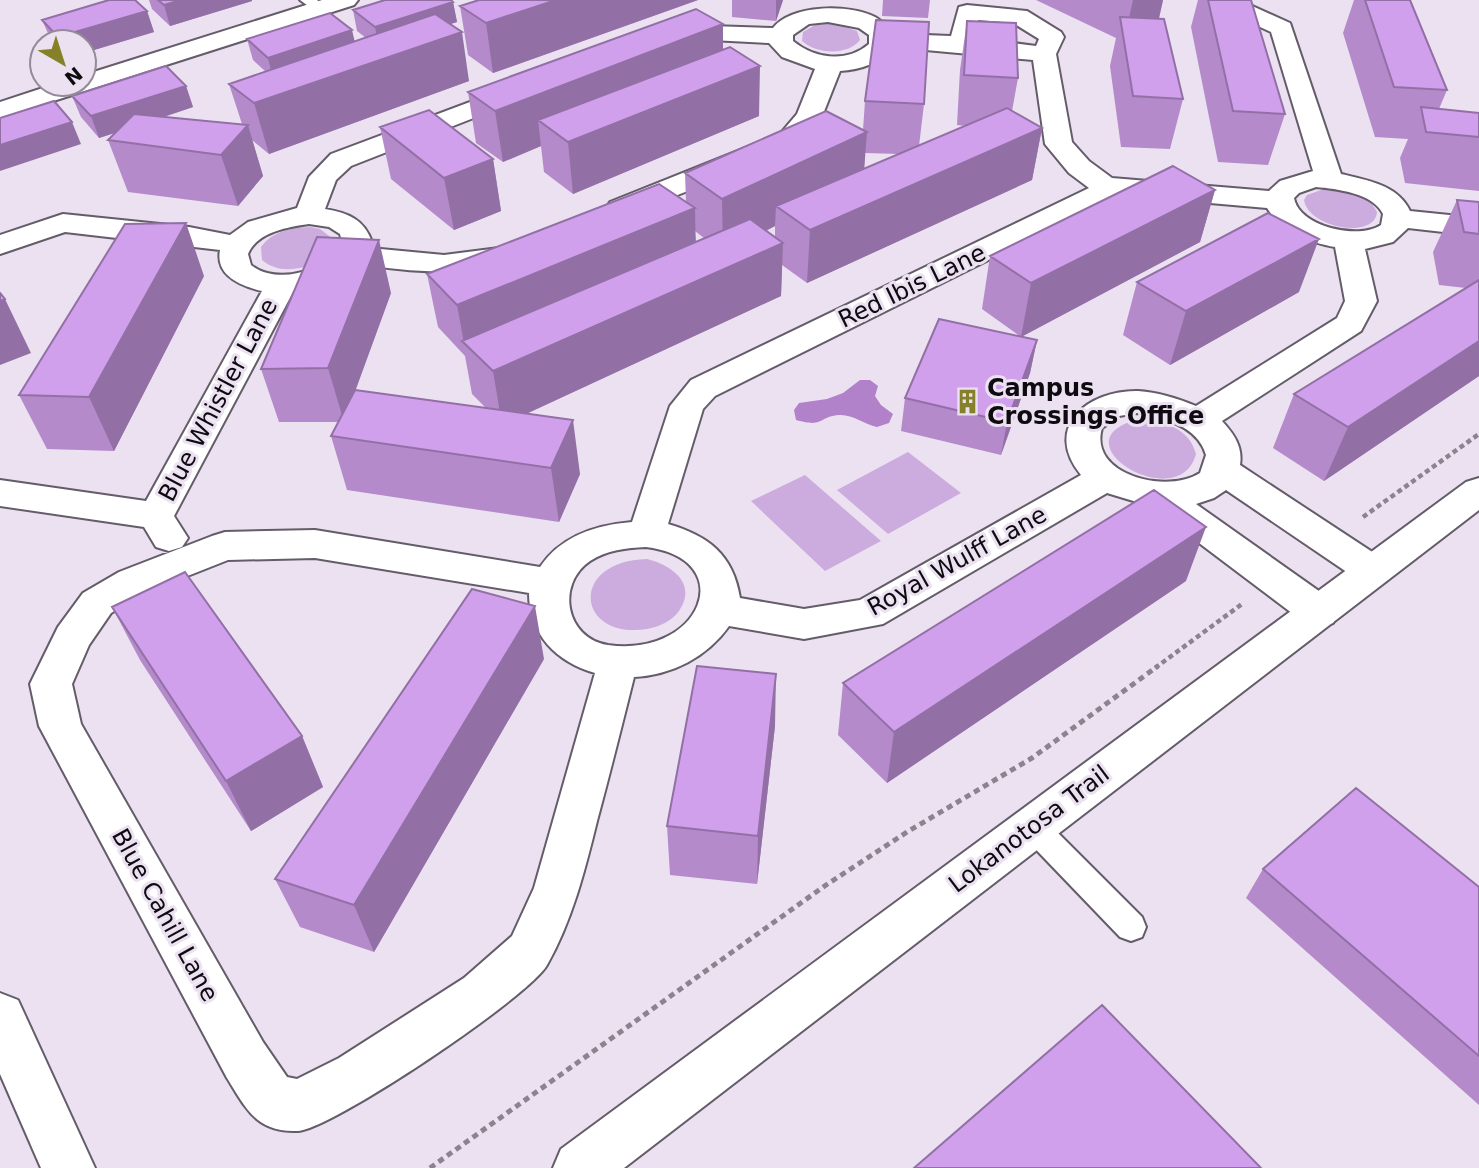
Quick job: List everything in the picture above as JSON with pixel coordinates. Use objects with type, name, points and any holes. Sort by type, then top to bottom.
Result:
[{"type":"street","points":[[98,78],[313,4],[346,0]]},
{"type":"street","points":[[1220,0],[1282,27],[1329,179]]},
{"type":"street","points":[[844,8],[875,27],[883,40],[876,52],[868,57],[830,63],[813,61],[788,51],[781,44],[780,36],[790,23],[844,8]]},
{"type":"street","points":[[962,44],[967,12],[1018,16],[1052,37],[1044,54],[1059,144],[1079,167],[1109,189]]},
{"type":"street","points":[[645,44],[666,37],[711,33],[780,36]]},
{"type":"street","points":[[883,40],[962,44],[1044,54]]},
{"type":"street","points":[[599,217],[790,140],[801,130],[816,103],[830,63]]},
{"type":"street","points":[[309,215],[323,177],[341,160],[546,81]]},
{"type":"street","points":[[0,110],[36,98]]},
{"type":"street","points":[[1329,179],[1351,183],[1377,193],[1394,208],[1398,218],[1395,228],[1385,236],[1349,242],[1313,234],[1285,216],[1280,201],[1286,187],[1298,182],[1329,179]]},
{"type":"street","name":"Red Ibis Lane","points":[[646,534],[687,406],[703,388],[1115,186],[1280,201]]},
{"type":"street","points":[[309,215],[325,216],[349,226],[355,234],[357,244],[354,254],[333,272],[317,279],[281,285],[246,276],[236,267],[234,256],[238,245],[259,227],[283,219],[309,215]]},
{"type":"street","points":[[1398,218],[1479,227]]},
{"type":"street","points":[[0,245],[63,223],[188,236],[238,245]]},
{"type":"street","points":[[1199,420],[1350,324],[1361,301],[1349,242]]},
{"type":"street","points":[[354,254],[421,265],[461,265],[498,257],[523,247]]},
{"type":"street","name":"Blue Whistler Lane","points":[[156,516],[281,285]]},
{"type":"street","points":[[1117,404],[1159,404],[1199,420],[1220,444],[1223,457],[1221,470],[1212,481],[1180,495],[1159,495],[1122,486],[1091,464],[1083,449],[1082,435],[1087,421],[1100,411],[1117,404]]},
{"type":"street","points":[[1221,470],[1373,571]]},
{"type":"street","name":"Royal Wulff Lane","points":[[718,608],[804,624],[869,614],[1106,477]]},
{"type":"street","name":"Lokanotosa Trail","points":[[580,1168],[1479,491]]},
{"type":"street","name":"Blue Whistler Lane","points":[[0,493],[156,516],[185,562]]},
{"type":"street","points":[[1159,495],[1319,612]]},
{"type":"street","points":[[646,534],[672,538],[695,550],[711,567],[720,587],[718,608],[708,629],[689,646],[664,657],[635,663],[607,661],[581,652],[561,638],[549,618],[547,598],[553,576],[569,558],[591,544],[617,535],[646,534]]},
{"type":"street","name":"Blue Cahill Lane","points":[[552,583],[314,544],[225,546],[133,582],[97,604],[72,638],[51,684],[60,726],[245,1059],[272,1101],[299,1105],[357,1076],[481,995],[529,952],[557,888],[618,662]]},
{"type":"street","points":[[0,1017],[68,1168]]},
{"type":"lane","points":[[1032,826],[1131,927]]},
{"type":"path","points":[[1362,519],[1479,434]]},
{"type":"path","points":[[430,1168],[826,885],[907,832],[1032,758],[1249,600]]},
{"type":"shaded area","points":[[833,23],[857,31],[860,40],[848,49],[840,51],[815,49],[802,41],[803,32],[815,25]]},
{"type":"shaded area","points":[[1324,189],[1347,191],[1361,196],[1373,205],[1377,212],[1373,221],[1354,228],[1341,227],[1317,218],[1308,210],[1304,200],[1307,195]]},
{"type":"shaded area","points":[[310,227],[320,229],[333,239],[314,264],[280,269],[262,260],[261,247],[271,237],[289,230]]},
{"type":"shaded area","points":[[860,380],[870,380],[878,386],[875,396],[881,405],[893,414],[889,423],[877,427],[844,415],[812,423],[796,420],[794,410],[799,403],[827,399],[843,393]]},
{"type":"shaded area","points":[[1136,420],[1165,424],[1181,431],[1187,437],[1196,454],[1185,472],[1168,478],[1148,477],[1129,469],[1115,457],[1109,443],[1115,430]]},
{"type":"shaded area","points":[[908,452],[961,493],[888,534],[837,490]]},
{"type":"shaded area","points":[[805,475],[881,541],[825,571],[751,501]]},
{"type":"shaded area","points":[[647,559],[673,571],[684,584],[684,601],[679,611],[665,623],[647,629],[623,629],[606,623],[595,612],[591,599],[594,585],[604,572],[621,563]]},
{"type":"building","points":[[109,0],[135,0],[147,11],[89,28],[50,28],[42,20]]},
{"type":"building","points":[[158,0],[181,0],[164,5]]},
{"type":"building","points":[[385,0],[453,2],[375,27],[353,10]]},
{"type":"building","points":[[479,0],[556,0],[486,23],[460,6]]},
{"type":"building","points":[[1208,0],[1251,0],[1285,114],[1233,111]]},
{"type":"building","points":[[1365,0],[1410,0],[1447,90],[1394,87]]},
{"type":"building","points":[[696,9],[723,24],[495,111],[468,92]]},
{"type":"building","points":[[330,13],[352,30],[268,58],[247,39]]},
{"type":"building","points":[[435,14],[462,32],[254,103],[229,84]]},
{"type":"building","points":[[1120,17],[1164,19],[1183,99],[1133,96]]},
{"type":"building","points":[[876,20],[929,22],[924,104],[865,101]]},
{"type":"building","points":[[967,21],[1016,23],[1018,78],[964,75]]},
{"type":"building","points":[[730,47],[760,66],[568,142],[538,120]]},
{"type":"building","points":[[166,66],[186,86],[91,116],[74,98],[98,98],[98,88]]},
{"type":"building","points":[[54,101],[72,122],[0,145],[0,118]]},
{"type":"building","points":[[1421,107],[1479,113],[1479,137],[1426,132]]},
{"type":"building","points":[[1007,108],[1042,128],[810,230],[776,206]]},
{"type":"building","points":[[429,110],[493,159],[444,178],[380,127]]},
{"type":"building","points":[[826,111],[867,132],[722,199],[685,173]]},
{"type":"building","points":[[134,114],[248,125],[221,155],[108,140]]},
{"type":"building","points":[[1173,166],[1215,190],[1031,283],[990,256]]},
{"type":"building","points":[[659,184],[695,208],[457,305],[427,274]]},
{"type":"building","points":[[1457,200],[1479,202],[1479,234],[1464,232]]},
{"type":"building","points":[[1268,213],[1319,239],[1186,311],[1137,282]]},
{"type":"building","points":[[750,219],[783,243],[493,371],[462,341]]},
{"type":"building","points":[[186,223],[89,397],[19,395],[125,224]]},
{"type":"building","points":[[317,237],[379,240],[328,368],[261,369]]},
{"type":"building","points":[[1479,280],[1479,341],[1348,427],[1294,394]]},
{"type":"building","points":[[939,319],[1037,340],[1007,422],[905,398]]},
{"type":"building","points":[[355,390],[573,420],[551,468],[331,436]]},
{"type":"building","points":[[1154,490],[1206,527],[894,732],[843,683]]},
{"type":"building","points":[[185,572],[302,736],[226,781],[112,607]]},
{"type":"building","points":[[472,589],[535,606],[354,905],[275,879]]},
{"type":"building","points":[[697,666],[776,674],[758,836],[667,826]]},
{"type":"building","points":[[1356,788],[1479,887],[1479,1056],[1263,869]]},
{"type":"building","points":[[1102,1005],[1261,1168],[914,1168]]},
{"type":"place","name":"Campus Crossings Office","points":[[967,402]]}]
